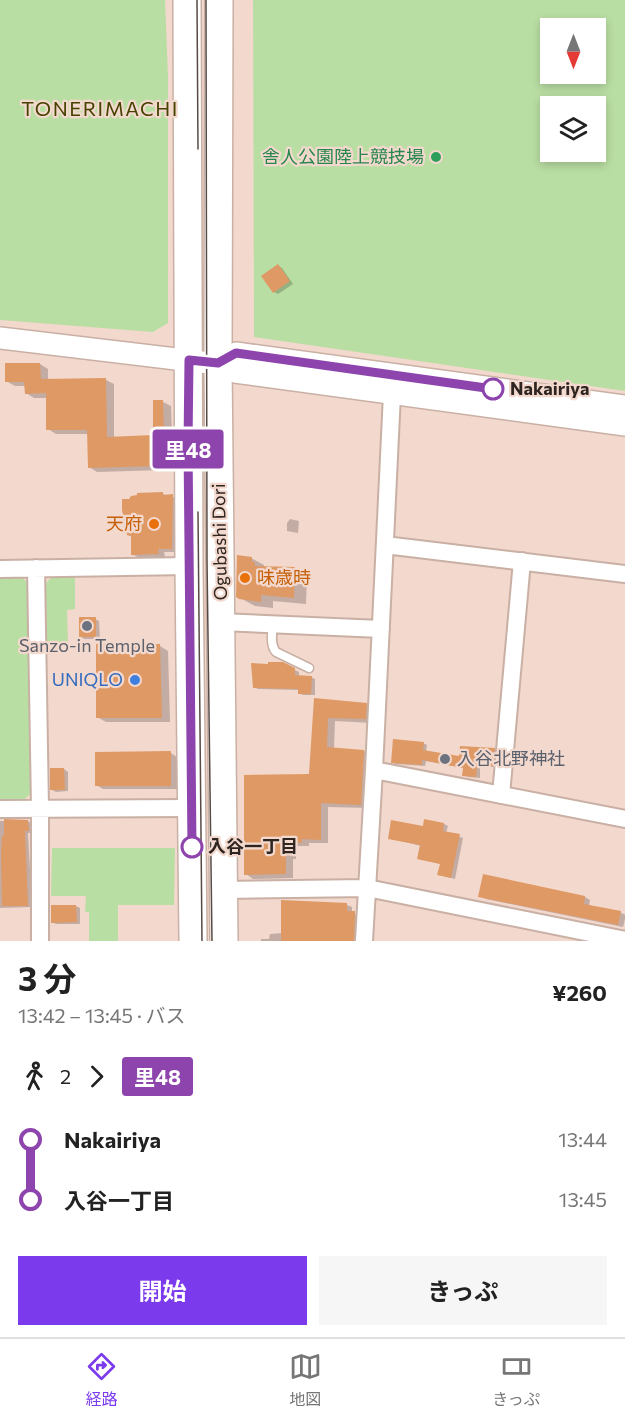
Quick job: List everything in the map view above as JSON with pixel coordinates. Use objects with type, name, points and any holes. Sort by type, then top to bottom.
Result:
[{"type":"main road","name":"Ogubashi Dori","points":[[187,0],[193,941]]},
{"type":"main road","name":"Ogubashi Dori","points":[[219,0],[218,363],[224,941]]},
{"type":"street","points":[[0,338],[218,363],[235,372],[625,425]]},
{"type":"street","points":[[218,363],[236,353],[625,406]]},
{"type":"street","points":[[364,941],[392,394]]},
{"type":"street","points":[[385,545],[625,574]]},
{"type":"street","points":[[501,795],[522,561]]},
{"type":"street","points":[[0,569],[189,566]]},
{"type":"street","points":[[36,568],[40,941]]},
{"type":"street","points":[[221,622],[381,629]]},
{"type":"street","points":[[374,770],[625,819]]},
{"type":"street","points":[[0,809],[192,808]]},
{"type":"street","points":[[223,890],[367,888],[625,940]]},
{"type":"lane","points":[[273,624],[273,649],[309,668]]},
{"type":"green space","points":[[0,0],[165,0],[168,76],[168,323],[153,332],[0,320]]},
{"type":"green space","name":"舎人公園陸上競技場","points":[[253,0],[625,0],[625,391],[254,337]]},
{"type":"green space","points":[[19,575],[28,583],[31,793],[24,800],[0,800],[0,576]]},
{"type":"green space","points":[[54,575],[75,575],[75,609],[67,610],[68,644],[47,644],[46,583]]},
{"type":"green space","points":[[52,848],[175,848],[174,905],[118,905],[118,941],[89,941],[89,912],[85,912],[86,896],[51,896]]},
{"type":"building","points":[[278,264],[290,281],[273,293],[261,276]]},
{"type":"building","points":[[5,363],[40,363],[41,379],[106,378],[107,437],[153,435],[153,400],[163,400],[164,435],[173,435],[173,456],[155,456],[155,466],[88,468],[87,430],[46,430],[46,393],[25,394],[24,382],[5,382]]},
{"type":"building","points":[[163,492],[163,495],[173,494],[172,549],[158,549],[159,554],[131,555],[131,536],[127,535],[122,499],[129,499],[137,493]]},
{"type":"building","points":[[237,555],[252,557],[255,566],[295,567],[294,598],[261,595],[261,602],[236,597]]},
{"type":"building","points":[[79,617],[96,617],[96,637],[79,637]]},
{"type":"building","points":[[96,644],[160,644],[162,718],[96,718]]},
{"type":"building","points":[[268,662],[283,662],[295,668],[295,675],[312,676],[311,694],[298,694],[298,689],[253,688],[251,663],[268,664]]},
{"type":"building","points":[[314,698],[367,703],[366,719],[328,718],[327,747],[364,750],[361,805],[321,803],[321,840],[302,839],[302,843],[289,842],[286,874],[244,875],[244,775],[309,774]]},
{"type":"building","points":[[393,739],[424,742],[423,750],[459,756],[460,746],[495,748],[493,766],[477,765],[476,777],[462,776],[463,768],[422,760],[422,765],[391,763]]},
{"type":"building","points":[[171,751],[171,786],[95,786],[95,752]]},
{"type":"building","points":[[50,768],[64,768],[65,790],[50,790]]},
{"type":"building","points":[[4,819],[28,820],[29,831],[25,831],[28,906],[2,906],[1,854]]},
{"type":"building","points":[[424,819],[444,823],[443,831],[460,834],[451,878],[437,875],[440,864],[417,859],[420,845],[388,839],[391,820],[423,826]]},
{"type":"building","points":[[483,874],[585,896],[584,904],[621,911],[618,925],[478,897]]},
{"type":"building","points":[[281,900],[347,903],[347,911],[355,911],[354,941],[281,941]]},
{"type":"building","points":[[51,905],[76,905],[77,922],[51,923]]},
{"type":"tram line","points":[[197,0],[198,149]]},
{"type":"tram line","points":[[206,0],[207,560],[212,941]]},
{"type":"tram line","points":[[198,512],[202,941]]},
{"type":"bus line","name":"里48","points":[[192,847],[189,360],[218,363],[236,353],[493,389]]},
{"type":"place","name":"舎人公園陸上競技場","points":[[436,157]]},
{"type":"place","name":"Nakairiya","points":[[493,389]]},
{"type":"place","name":"天府","points":[[154,524]]},
{"type":"place","name":"味歳時","points":[[245,578]]},
{"type":"place","name":"Sanzo-in Temple","points":[[87,626]]},
{"type":"place","name":"UNIQLO","points":[[135,680]]},
{"type":"place","name":"入谷北野神社","points":[[445,759]]},
{"type":"place","name":"入谷一丁目","points":[[192,847]]},
{"type":"district","name":"TONERIMACHI","points":[[100,109]]}]
